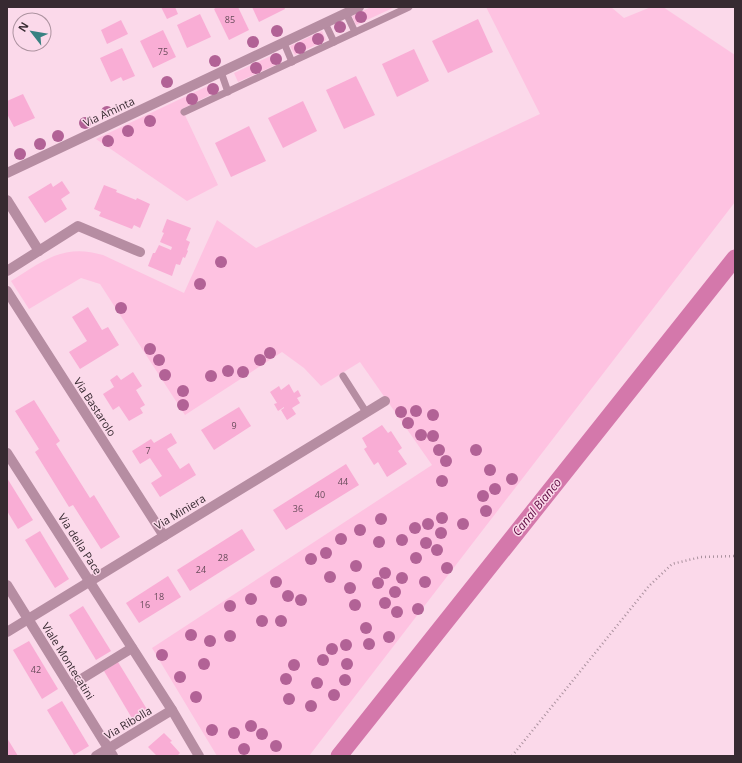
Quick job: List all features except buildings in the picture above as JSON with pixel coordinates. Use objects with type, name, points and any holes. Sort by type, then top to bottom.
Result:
[{"type":"street","name":"Via Aminta","points":[[7,173],[360,7]]},
{"type":"street","points":[[7,200],[39,251]]},
{"type":"street","points":[[7,271],[78,226],[140,252]]},
{"type":"street","name":"Via Bastarolo","points":[[7,291],[164,536]]},
{"type":"street","name":"Via Miniera","points":[[7,632],[385,401]]},
{"type":"street","name":"Via della Pace","points":[[7,453],[172,710],[198,756]]},
{"type":"street","name":"Viale Montecatini","points":[[7,586],[111,752]]},
{"type":"street","points":[[70,686],[132,648]]},
{"type":"street","name":"Via Ribolla","points":[[96,756],[111,752],[172,710]]},
{"type":"lane","points":[[184,112],[409,7]]},
{"type":"lane","points":[[346,13],[355,32]]},
{"type":"lane","points":[[325,23],[334,42]]},
{"type":"lane","points":[[284,43],[292,62]]},
{"type":"lane","points":[[221,72],[228,92]]},
{"type":"lane","points":[[343,376],[366,412]]},
{"type":"path","points":[[512,756],[649,586],[672,564],[701,557],[735,556]]},
{"type":"shaded area","points":[[371,7],[395,7],[356,25],[352,16]]},
{"type":"shaded area","points":[[486,7],[611,7],[624,18],[651,7],[663,7],[735,55],[735,202],[309,756],[217,756],[152,648],[432,465],[360,362],[321,386],[304,368],[282,352],[185,415],[100,284],[81,278],[29,309],[11,281],[54,256],[77,251],[103,255],[184,293],[217,220],[256,248],[540,114]]},
{"type":"shaded area","points":[[322,31],[326,40],[295,55],[290,46]]},
{"type":"shaded area","points":[[277,53],[282,62],[238,82],[234,73]]},
{"type":"shaded area","points":[[214,83],[218,91],[182,109],[218,185],[187,201],[96,139]]},
{"type":"waterway","name":"Canal Bianco","points":[[339,756],[735,258]]}]
